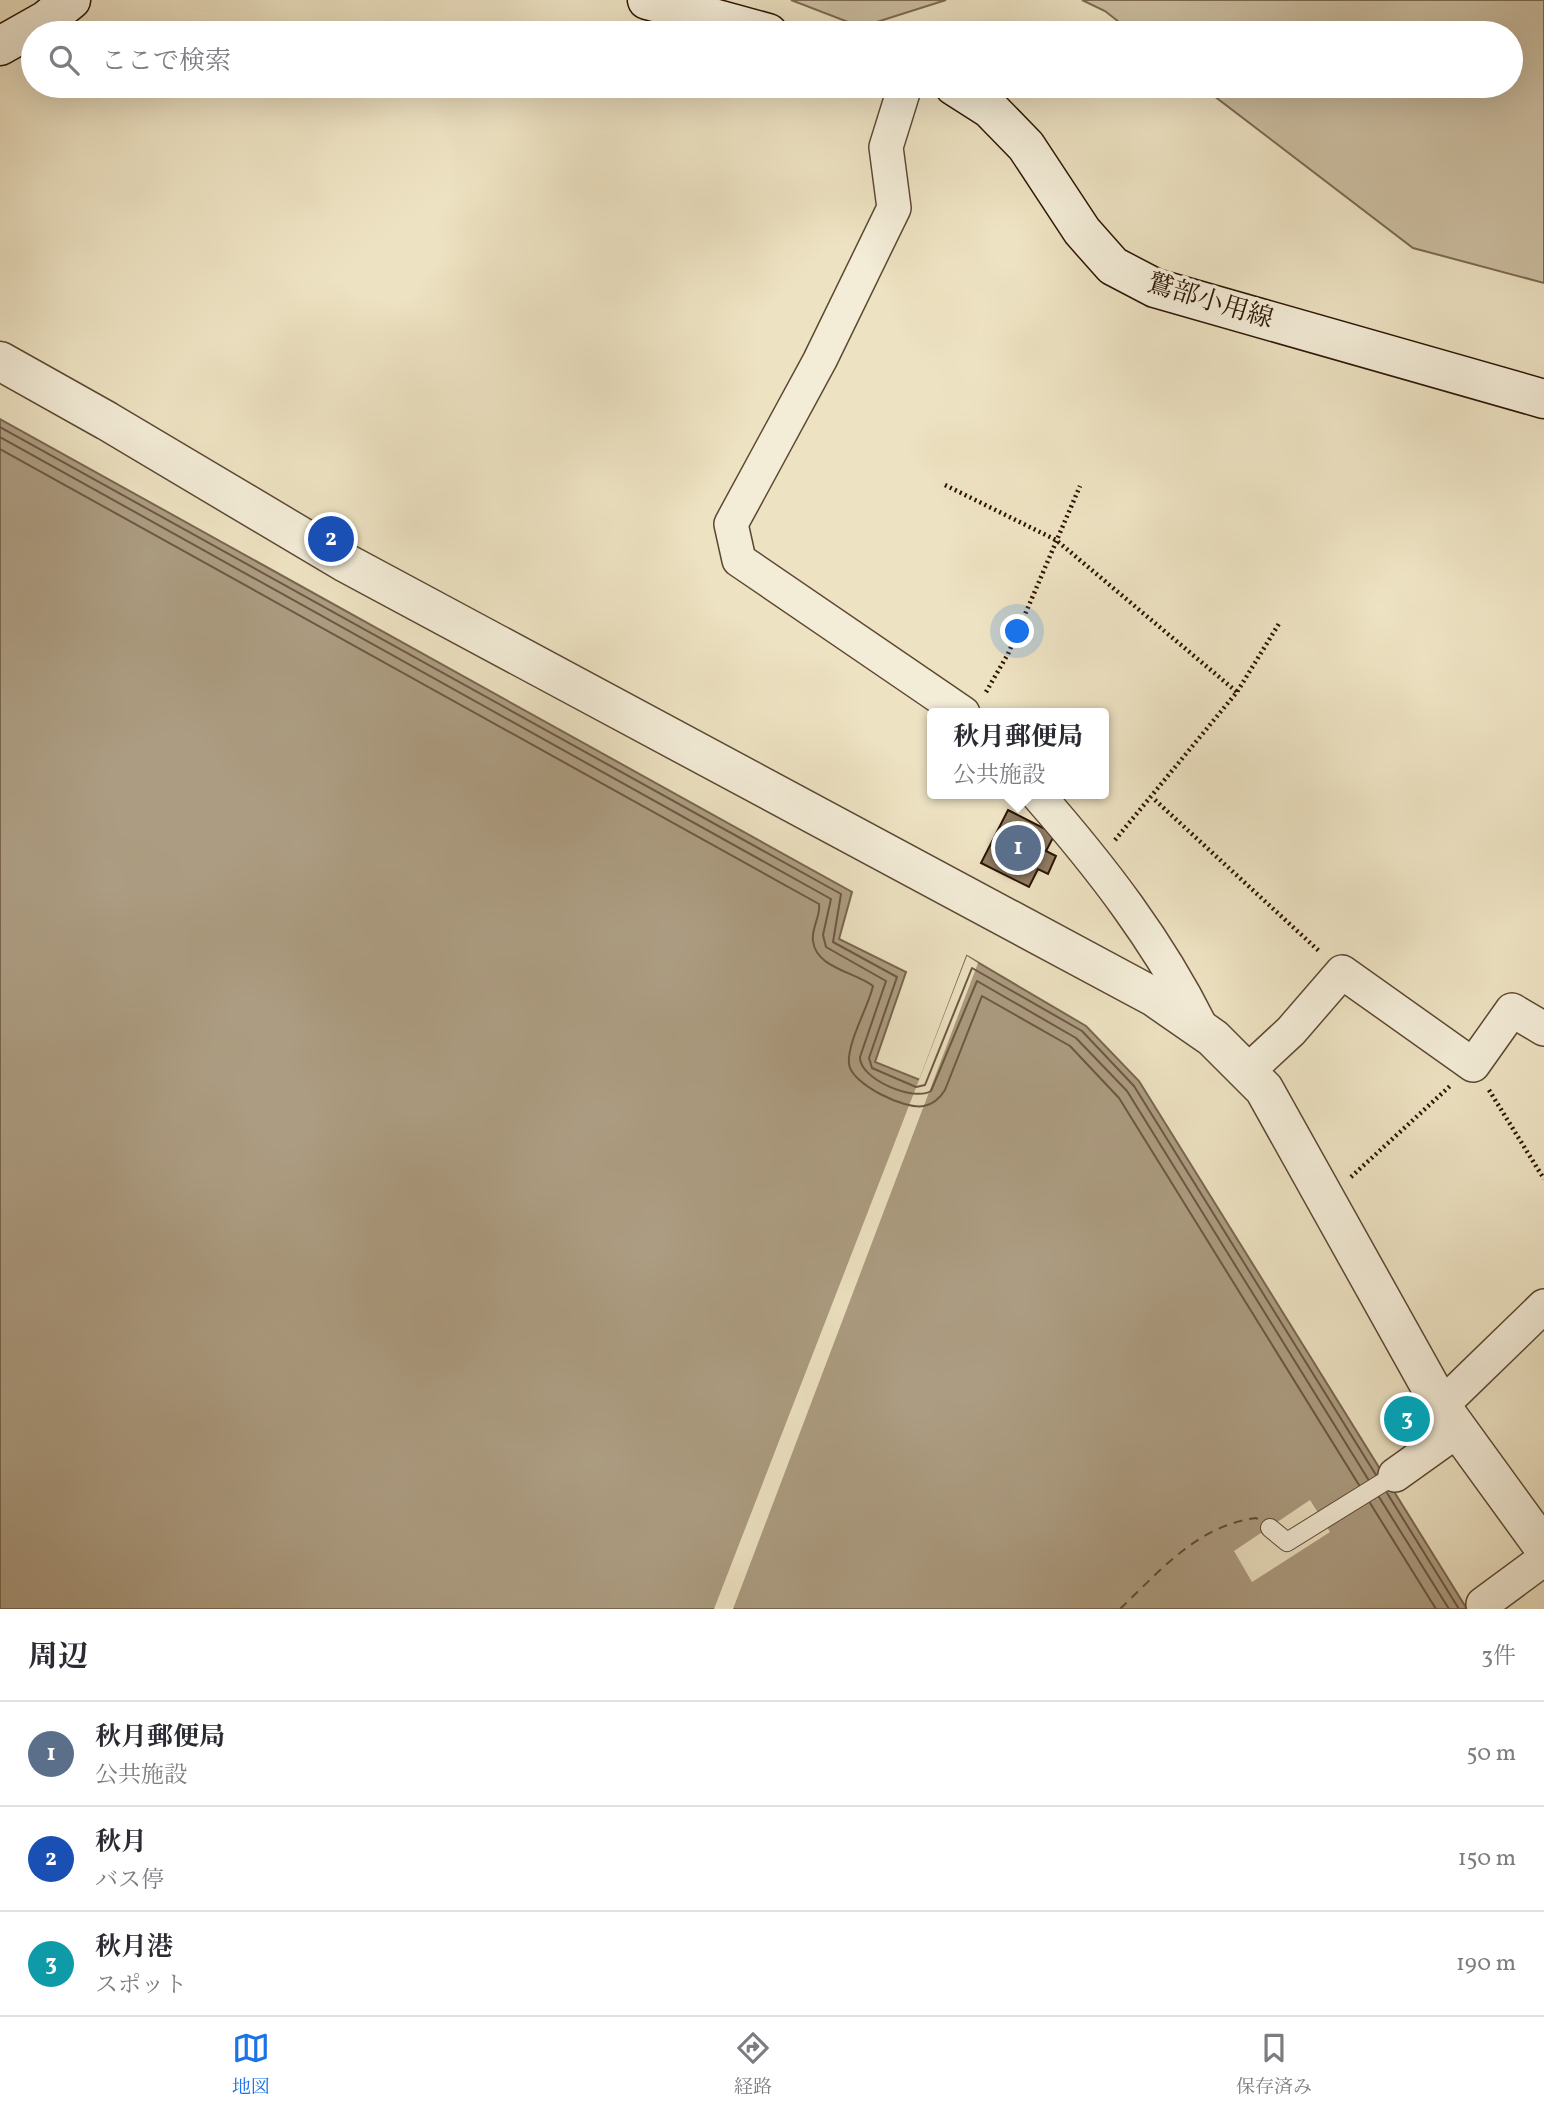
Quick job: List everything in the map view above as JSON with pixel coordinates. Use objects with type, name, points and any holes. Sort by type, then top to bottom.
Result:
[{"type":"street","points":[[44,21],[71,0]]},
{"type":"street","points":[[647,0],[724,21]]},
{"type":"street","points":[[0,47],[21,35]]},
{"type":"street","points":[[901,98],[886,148],[894,208],[821,360],[730,524],[739,560],[972,707]]},
{"type":"street","name":"鷲部小用線","points":[[972,98],[990,110],[1027,146],[1082,231],[1113,267],[1154,288],[1544,399]]},
{"type":"street","points":[[0,361],[107,421],[344,562],[1154,997],[1203,1031],[1248,1071],[1277,1110],[1325,1201],[1450,1418],[1543,1547],[1479,1606]]},
{"type":"street","points":[[1041,799],[1097,862],[1175,975],[1203,1031]]},
{"type":"street","points":[[1248,1071],[1292,1031],[1342,972],[1473,1065],[1512,1010],[1544,1029]]},
{"type":"street","points":[[1395,1475],[1450,1418],[1544,1306]]},
{"type":"lane","points":[[1270,1528],[1287,1542],[1395,1475]]},
{"type":"path","points":[[945,485],[1056,540],[1237,692]]},
{"type":"path","points":[[972,707],[1008,653],[1080,486]]},
{"type":"path","points":[[1097,862],[1237,692],[1280,622]]},
{"type":"path","points":[[1155,800],[1342,972]]},
{"type":"path","points":[[1325,1201],[1473,1065],[1544,1179]]},
{"type":"shaded area","points":[[791,0],[946,0],[880,21],[845,21]]},
{"type":"shaded area","points":[[1082,0],[1544,0],[1544,283],[1413,248],[1217,98],[1523,98],[1523,21],[1118,21],[1105,11]]},
{"type":"water","points":[[0,419],[852,892],[839,939],[906,972],[875,1062],[920,1080],[967,956],[1086,1026],[1139,1081],[1467,1609],[0,1609]]},
{"type":"pier","points":[[967,956],[978,963],[733,1609],[714,1609]]},
{"type":"pier","points":[[1310,1500],[1330,1532],[1252,1582],[1234,1551]]},
{"type":"building","points":[[1008,810],[1055,834],[1046,851],[1056,856],[1048,874],[1038,869],[1029,887],[981,863]]},
{"type":"building","points":[[1412,1399],[1428,1422],[1401,1440],[1386,1417]]},
{"type":"ferry route","points":[[1120,1609],[1165,1565],[1198,1540],[1235,1523],[1256,1518],[1263,1523]]},
{"type":"place","name":"秋月","points":[[331,539]]},
{"type":"place","name":"秋月郵便局","points":[[1018,848]]},
{"type":"place","name":"秋月港","points":[[1407,1419]]}]
